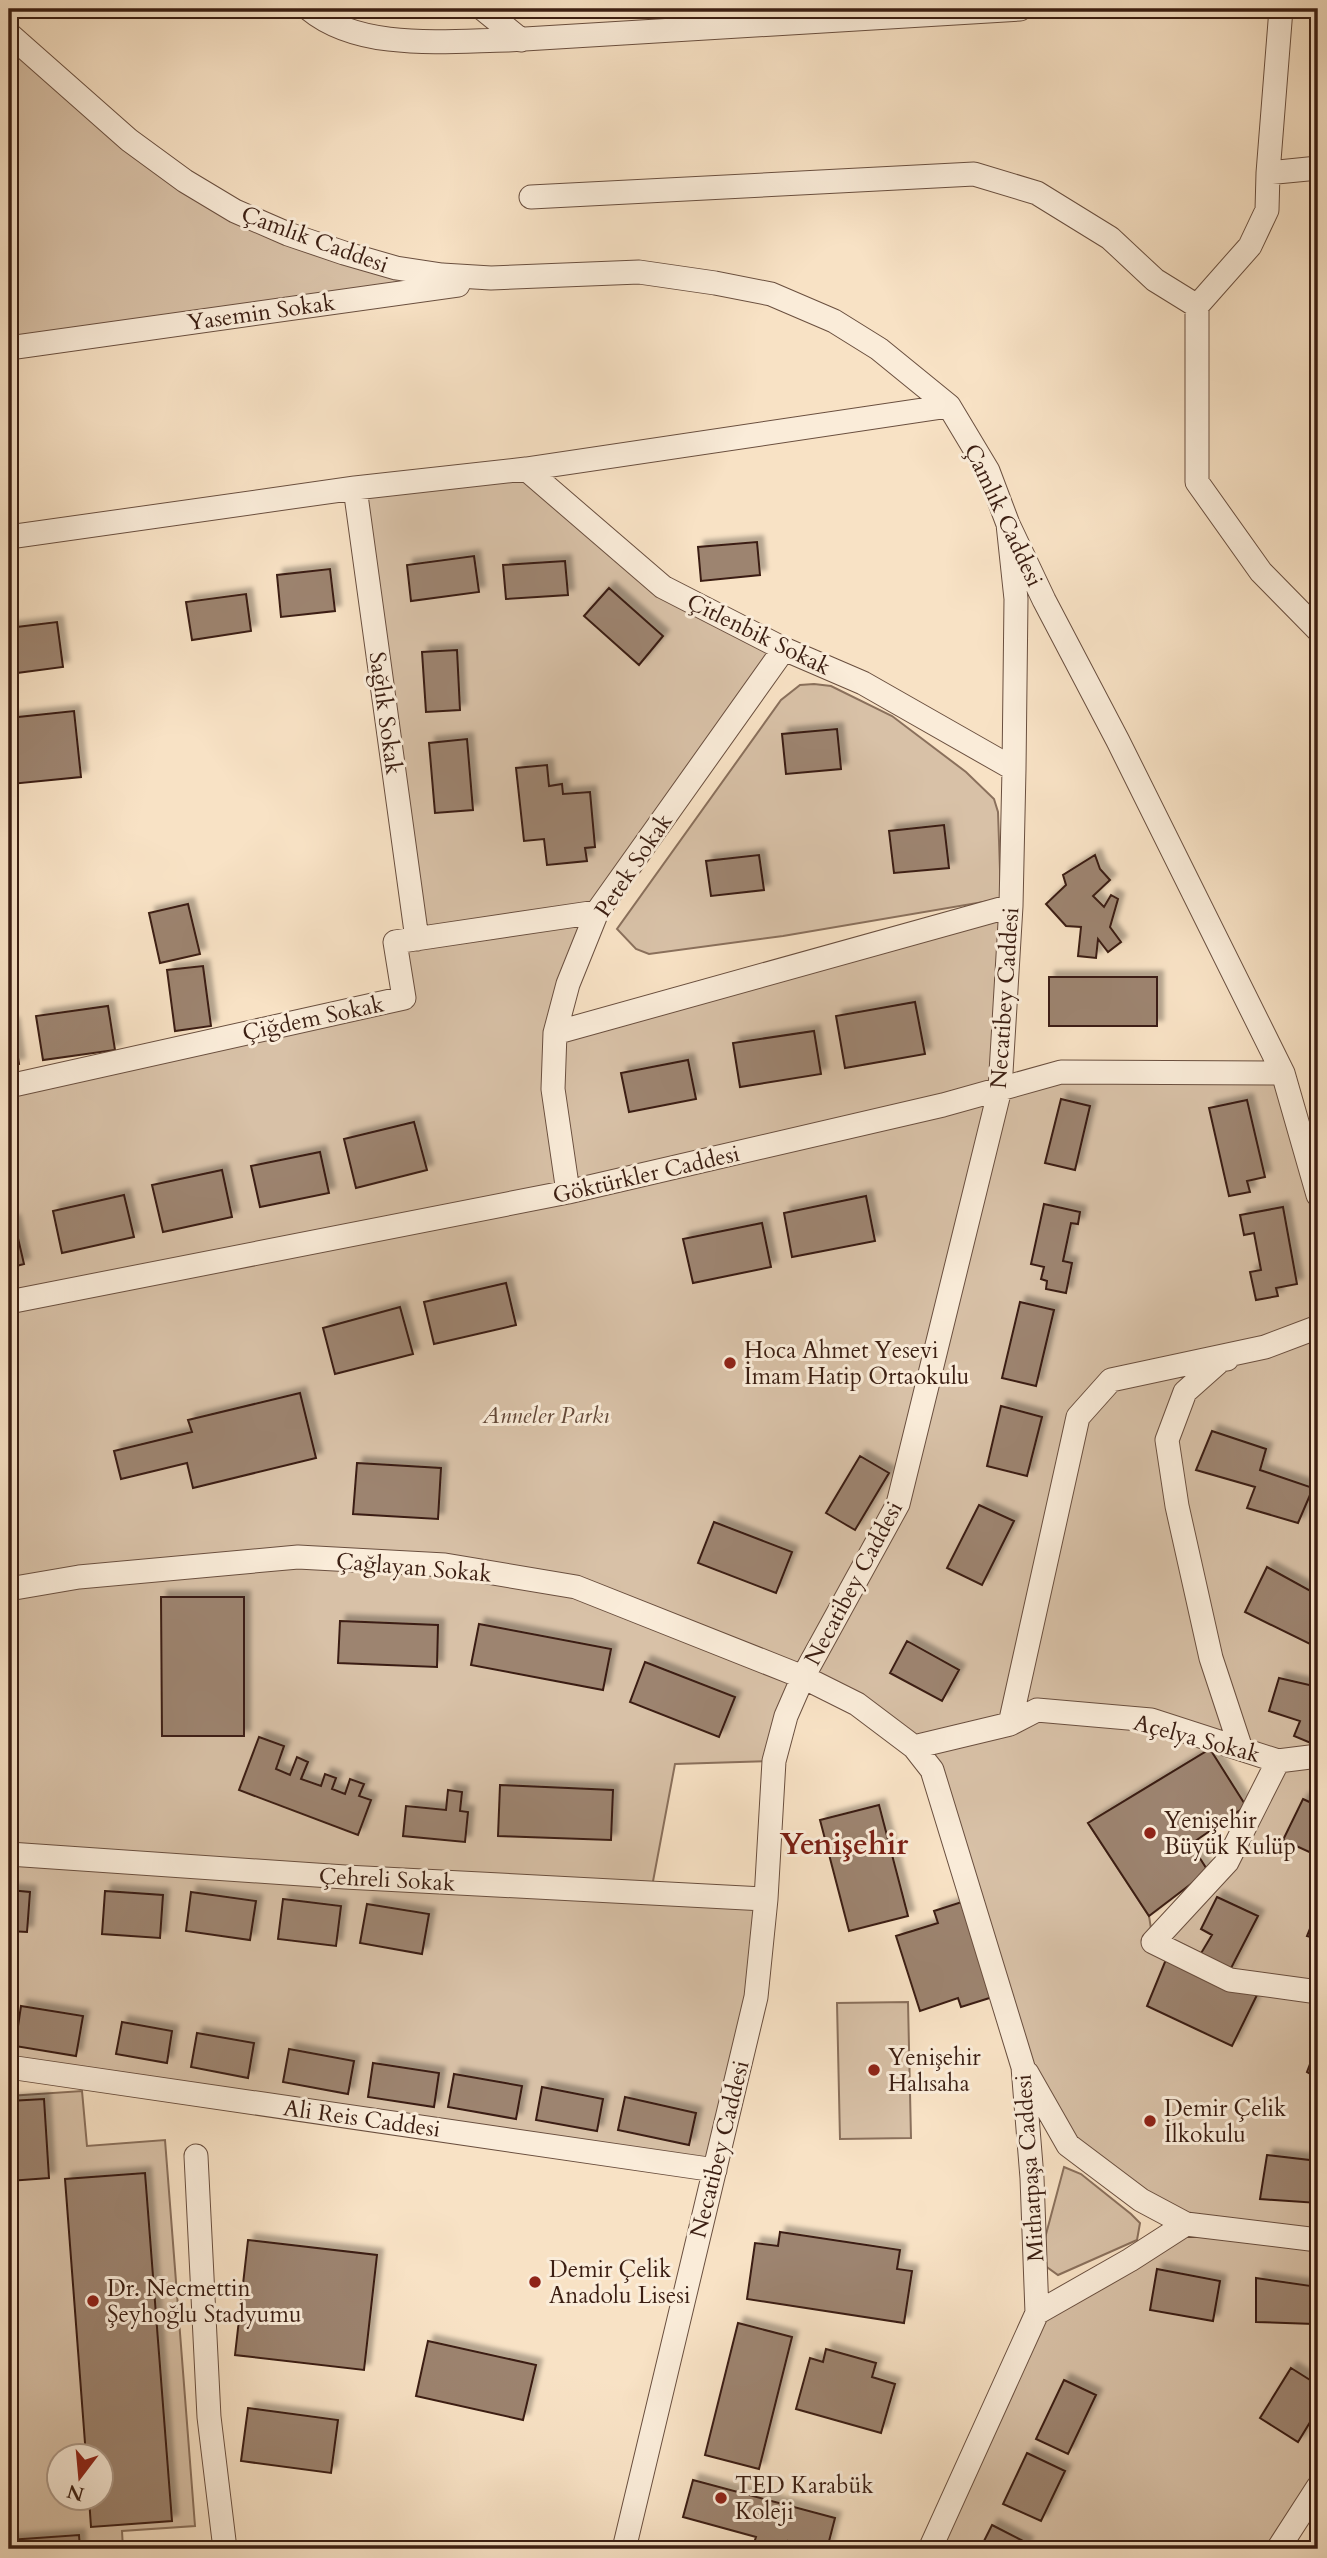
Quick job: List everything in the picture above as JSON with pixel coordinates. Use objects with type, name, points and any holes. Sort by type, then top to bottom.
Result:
[{"type":"street","points":[[309,9],[348,31],[381,38],[521,40],[1020,9]]},
{"type":"street","points":[[483,9],[521,40]]},
{"type":"street","points":[[1281,9],[1267,210],[1250,246],[1197,306],[1197,482],[1261,572],[1316,624]]},
{"type":"street","name":"Çamlık Caddesi","points":[[9,34],[129,140],[185,181],[235,211],[344,253],[396,268],[442,275],[513,277],[639,272],[771,294],[834,321],[878,349],[949,406],[988,471],[1008,524],[1283,1073],[1318,1195]]},
{"type":"street","points":[[1268,173],[1318,168]]},
{"type":"street","points":[[531,197],[974,174],[1037,192],[1110,238],[1155,281],[1197,306]]},
{"type":"street","name":"Yasemin Sokak","points":[[9,348],[513,277]]},
{"type":"street","points":[[9,537],[355,488],[526,469],[949,406]]},
{"type":"street","name":"Çitlenbik Sokak","points":[[526,469],[663,587],[784,649],[863,683],[1014,769]]},
{"type":"street","name":"Sağlık Sokak","points":[[355,488],[417,939]]},
{"type":"street","name":"Necatibey Caddesi","points":[[624,2549],[755,1997],[766,1899],[774,1760],[786,1716],[803,1677],[898,1504],[1000,1089],[1011,906],[1014,769],[1016,599],[1008,524]]},
{"type":"street","name":"Petek Sokak","points":[[568,1192],[553,1089],[555,1033],[568,984],[597,912],[784,649]]},
{"type":"street","points":[[555,1033],[1011,906]]},
{"type":"street","points":[[417,939],[597,912]]},
{"type":"street","name":"Çiğdem Sokak","points":[[9,1086],[404,998],[396,943],[417,939]]},
{"type":"street","name":"Göktürkler Caddesi","points":[[9,1302],[568,1192],[943,1105],[1061,1072],[1283,1073]]},
{"type":"street","points":[[1241,1749],[1211,1658],[1177,1506],[1167,1440],[1185,1392],[1221,1360],[1318,1327]]},
{"type":"street","points":[[1010,1724],[1078,1417],[1111,1380],[1265,1347]]},
{"type":"street","name":"Çağlayan Sokak","points":[[9,1589],[79,1577],[298,1557],[446,1565],[576,1587],[803,1677]]},
{"type":"street","name":"Mithatpaşa Caddesi","points":[[803,1677],[857,1704],[914,1747],[932,1770],[1023,2067],[1037,2313],[930,2549]]},
{"type":"street","name":"Açelya Sokak","points":[[914,1747],[1010,1724],[1037,1710],[1151,1720],[1278,1761],[1318,1756]]},
{"type":"street","points":[[1278,1761],[1227,1862],[1153,1942],[1230,1980],[1318,1992]]},
{"type":"street","name":"Çehreli Sokak","points":[[9,1854],[345,1877],[766,1899]]},
{"type":"street","name":"Ali Reis Caddesi","points":[[9,2067],[715,2170]]},
{"type":"street","points":[[1023,2067],[1068,2145],[1142,2200],[1186,2224],[1318,2240]]},
{"type":"street","points":[[196,2156],[209,2417],[225,2549]]},
{"type":"street","points":[[1037,2313],[1130,2260],[1186,2224]]},
{"type":"street","points":[[1278,2549],[1318,2487]]},
{"type":"green space","points":[[9,34],[235,211],[442,275],[9,348]]},
{"type":"green space","name":"Anneler Parkı","points":[[526,469],[663,587],[784,649],[597,912],[556,1033],[1011,906],[1001,1089],[1061,1072],[1283,1073],[1318,1195],[1318,2487],[1278,2549],[928,2549],[1037,2313],[1185,2224],[1068,2145],[1023,2067],[932,1770],[804,1677],[774,1761],[675,1764],[651,1892],[766,1899],[715,2170],[9,2067],[9,1086],[404,998],[395,942],[417,939],[355,488]],"holes":[[[1210,1749],[1278,1762],[1227,1862],[1153,1941],[1149,1916],[1088,1823]]]},
{"type":"green space","points":[[800,685],[831,686],[892,716],[966,772],[994,799],[998,812],[1001,899],[783,936],[649,954],[636,949],[617,929],[781,700]]},
{"type":"green space","name":"Yenişehir Halısaha","points":[[908,2002],[911,2138],[840,2139],[837,2003]]},
{"type":"green space","name":"Dr. Necmettin Şeyhoğlu Stadyumu","points":[[82,2091],[87,2146],[165,2140],[195,2526],[122,2531],[123,2549],[9,2549],[9,2096]]},
{"type":"green space","points":[[1064,2167],[1081,2174],[1140,2223],[1137,2240],[1058,2275],[1044,2265],[1045,2238]]},
{"type":"building","points":[[757,542],[760,575],[701,581],[698,547]]},
{"type":"building","points":[[474,556],[479,592],[411,601],[407,565]]},
{"type":"building","points":[[565,561],[568,595],[506,599],[503,565]]},
{"type":"building","points":[[330,569],[335,611],[281,617],[277,575]]},
{"type":"building","points":[[609,588],[663,636],[639,665],[584,616]]},
{"type":"building","points":[[246,594],[251,631],[192,640],[186,602]]},
{"type":"building","points":[[57,622],[63,667],[9,674],[9,628]]},
{"type":"building","points":[[457,650],[460,710],[426,712],[422,652]]},
{"type":"building","points":[[74,711],[81,777],[11,784],[9,718]]},
{"type":"building","points":[[837,729],[841,769],[786,774],[782,734]]},
{"type":"building","points":[[467,739],[473,810],[435,813],[429,743]]},
{"type":"building","points":[[547,765],[549,786],[562,784],[563,794],[590,792],[595,847],[585,848],[587,861],[547,865],[544,839],[524,841],[516,768]]},
{"type":"building","points":[[944,825],[949,868],[894,873],[889,831]]},
{"type":"building","points":[[759,855],[764,890],[711,896],[706,861]]},
{"type":"building","points":[[1095,855],[1100,869],[1110,880],[1093,896],[1104,907],[1111,895],[1118,899],[1110,927],[1121,942],[1108,952],[1098,939],[1096,958],[1078,956],[1081,927],[1066,926],[1046,904],[1066,885],[1063,875]]},
{"type":"building","points":[[188,904],[200,954],[160,963],[149,913]]},
{"type":"building","points":[[203,966],[211,1026],[175,1031],[167,970]]},
{"type":"building","points":[[1049,977],[1157,977],[1157,1026],[1049,1026]]},
{"type":"building","points":[[915,1002],[925,1054],[845,1068],[836,1016]]},
{"type":"building","points":[[108,1006],[115,1050],[43,1060],[36,1016]]},
{"type":"building","points":[[9,1024],[13,1024],[19,1064],[9,1066]]},
{"type":"building","points":[[814,1031],[821,1074],[740,1087],[733,1043]]},
{"type":"building","points":[[688,1060],[696,1099],[629,1112],[621,1073]]},
{"type":"building","points":[[1061,1099],[1090,1106],[1075,1170],[1045,1163]]},
{"type":"building","points":[[1247,1100],[1265,1177],[1247,1181],[1250,1192],[1229,1196],[1209,1108]]},
{"type":"building","points":[[414,1122],[427,1170],[356,1188],[344,1139]]},
{"type":"building","points":[[320,1152],[329,1193],[260,1207],[251,1166]]},
{"type":"building","points":[[222,1170],[232,1217],[163,1232],[152,1185]]},
{"type":"building","points":[[124,1195],[134,1237],[62,1253],[53,1211]]},
{"type":"building","points":[[866,1196],[875,1241],[792,1257],[784,1213]]},
{"type":"building","points":[[1044,1204],[1080,1212],[1078,1224],[1071,1223],[1063,1261],[1072,1263],[1066,1293],[1046,1289],[1047,1281],[1041,1279],[1044,1267],[1031,1264]]},
{"type":"building","points":[[1283,1207],[1297,1284],[1276,1288],[1278,1296],[1256,1300],[1250,1272],[1261,1270],[1254,1233],[1244,1235],[1240,1215]]},
{"type":"building","points":[[14,1221],[24,1264],[9,1268],[9,1222]]},
{"type":"building","points":[[762,1223],[771,1267],[693,1283],[683,1239]]},
{"type":"building","points":[[506,1283],[516,1325],[434,1344],[424,1302]]},
{"type":"building","points":[[1020,1302],[1054,1310],[1036,1386],[1002,1378]]},
{"type":"building","points":[[400,1307],[413,1354],[335,1374],[323,1328]]},
{"type":"building","points":[[300,1393],[316,1458],[193,1488],[187,1463],[121,1479],[114,1451],[192,1432],[188,1420]]},
{"type":"building","points":[[1001,1406],[1042,1417],[1027,1476],[987,1466]]},
{"type":"building","points":[[1212,1431],[1266,1449],[1260,1470],[1313,1488],[1298,1523],[1247,1508],[1255,1487],[1196,1470]]},
{"type":"building","points":[[860,1456],[889,1473],[855,1530],[826,1513]]},
{"type":"building","points":[[357,1463],[441,1468],[438,1519],[353,1514]]},
{"type":"building","points":[[979,1505],[1014,1521],[982,1585],[947,1568]]},
{"type":"building","points":[[714,1522],[792,1552],[776,1593],[698,1563]]},
{"type":"building","points":[[1267,1567],[1318,1595],[1318,1629],[1310,1644],[1245,1612]]},
{"type":"building","points":[[161,1597],[244,1597],[244,1736],[162,1736]]},
{"type":"building","points":[[340,1621],[438,1625],[437,1667],[338,1663]]},
{"type":"building","points":[[479,1624],[611,1649],[603,1690],[471,1665]]},
{"type":"building","points":[[907,1641],[959,1670],[942,1701],[890,1673]]},
{"type":"building","points":[[645,1662],[735,1697],[719,1737],[630,1702]]},
{"type":"building","points":[[1279,1678],[1318,1687],[1313,1706],[1318,1708],[1318,1746],[1294,1736],[1300,1721],[1269,1711]]},
{"type":"building","points":[[259,1737],[284,1746],[276,1769],[290,1775],[297,1757],[308,1762],[301,1779],[321,1786],[325,1774],[336,1778],[332,1789],[345,1794],[350,1779],[364,1784],[359,1796],[371,1800],[358,1835],[239,1790]]},
{"type":"building","name":"Yenişehir Büyük Kulüp","points":[[1210,1749],[1246,1806],[1191,1844],[1208,1871],[1149,1916],[1088,1823]]},
{"type":"building","points":[[500,1785],[613,1790],[611,1840],[498,1836]]},
{"type":"building","points":[[448,1790],[462,1792],[460,1811],[468,1812],[465,1842],[403,1836],[406,1806],[446,1810]]},
{"type":"building","points":[[1303,1799],[1318,1806],[1318,1856],[1283,1840]]},
{"type":"building","points":[[879,1805],[908,1916],[849,1931],[820,1820]]},
{"type":"building","points":[[9,1890],[30,1892],[27,1932],[9,1931]]},
{"type":"building","points":[[105,1891],[163,1895],[160,1938],[102,1934]]},
{"type":"building","points":[[191,1892],[256,1901],[250,1940],[186,1931]]},
{"type":"building","points":[[1217,1897],[1258,1916],[1228,1974],[1197,1960],[1212,1935],[1201,1929]]},
{"type":"building","points":[[283,1899],[341,1906],[336,1946],[278,1939]]},
{"type":"building","points":[[968,1900],[999,1995],[961,2007],[958,1998],[920,2011],[896,1936],[938,1923],[934,1911]]},
{"type":"building","points":[[367,1904],[429,1914],[422,1954],[360,1943]]},
{"type":"building","points":[[1318,1909],[1318,1939],[1307,1936]]},
{"type":"building","points":[[1167,1957],[1257,1995],[1232,2046],[1147,2006]]},
{"type":"building","points":[[21,2006],[83,2016],[76,2056],[15,2046]]},
{"type":"building","points":[[122,2022],[172,2031],[167,2063],[116,2054]]},
{"type":"building","points":[[197,2033],[254,2043],[248,2078],[191,2067]]},
{"type":"building","points":[[1318,2043],[1318,2078],[1307,2072]]},
{"type":"building","points":[[289,2049],[354,2061],[348,2094],[283,2082]]},
{"type":"building","points":[[373,2063],[439,2073],[434,2107],[368,2097]]},
{"type":"building","points":[[454,2074],[522,2086],[516,2119],[448,2107]]},
{"type":"building","points":[[542,2087],[603,2099],[597,2131],[536,2120]]},
{"type":"building","points":[[625,2097],[696,2113],[689,2145],[618,2130]]},
{"type":"building","points":[[44,2099],[49,2178],[9,2181],[9,2101]]},
{"type":"building","points":[[1267,2155],[1318,2161],[1318,2203],[1260,2199]]},
{"type":"building","points":[[145,2173],[172,2521],[91,2527],[90,2512],[116,2512],[116,2442],[85,2442],[65,2179]]},
{"type":"building","points":[[780,2232],[900,2250],[897,2269],[912,2271],[904,2323],[747,2299],[755,2243],[778,2246]]},
{"type":"building","points":[[248,2240],[377,2255],[364,2370],[235,2355]]},
{"type":"building","points":[[1157,2269],[1220,2281],[1213,2321],[1150,2310]]},
{"type":"building","points":[[1256,2278],[1318,2287],[1318,2340],[1314,2324],[1256,2322]]},
{"type":"building","points":[[738,2323],[792,2337],[759,2469],[705,2455]]},
{"type":"building","points":[[428,2341],[536,2365],[523,2420],[416,2396]]},
{"type":"building","points":[[826,2349],[876,2363],[872,2377],[895,2384],[881,2433],[796,2409],[810,2358],[823,2362]]},
{"type":"building","points":[[1291,2368],[1318,2385],[1318,2409],[1298,2442],[1260,2418]]},
{"type":"building","points":[[1064,2380],[1096,2395],[1068,2454],[1036,2439]]},
{"type":"building","points":[[248,2408],[338,2420],[331,2473],[241,2461]]},
{"type":"building","points":[[1027,2453],[1065,2471],[1041,2521],[1003,2504]]},
{"type":"building","points":[[693,2480],[835,2518],[827,2549],[788,2541],[786,2549],[752,2549],[756,2537],[683,2517]]},
{"type":"building","points":[[992,2525],[1027,2543],[1024,2549],[980,2549]]},
{"type":"building","points":[[79,2535],[80,2549],[9,2549],[9,2540]]},
{"type":"place","name":"Hoca Ahmet Yesevi İmam Hatip Ortaokulu","points":[[730,1363]]},
{"type":"place","name":"Yenişehir Büyük Kulüp","points":[[1150,1833]]},
{"type":"place","name":"Yenişehir Halısaha","points":[[874,2070]]},
{"type":"place","name":"Demir Çelik İlkokulu","points":[[1150,2121]]},
{"type":"place","name":"Demir Çelik Anadolu Lisesi","points":[[535,2282]]},
{"type":"place","name":"Dr. Necmettin Şeyhoğlu Stadyumu","points":[[93,2301]]},
{"type":"place","name":"TED Karabük Koleji","points":[[721,2498]]},
{"type":"district","name":"Yenişehir","points":[[844,1844]]}]
